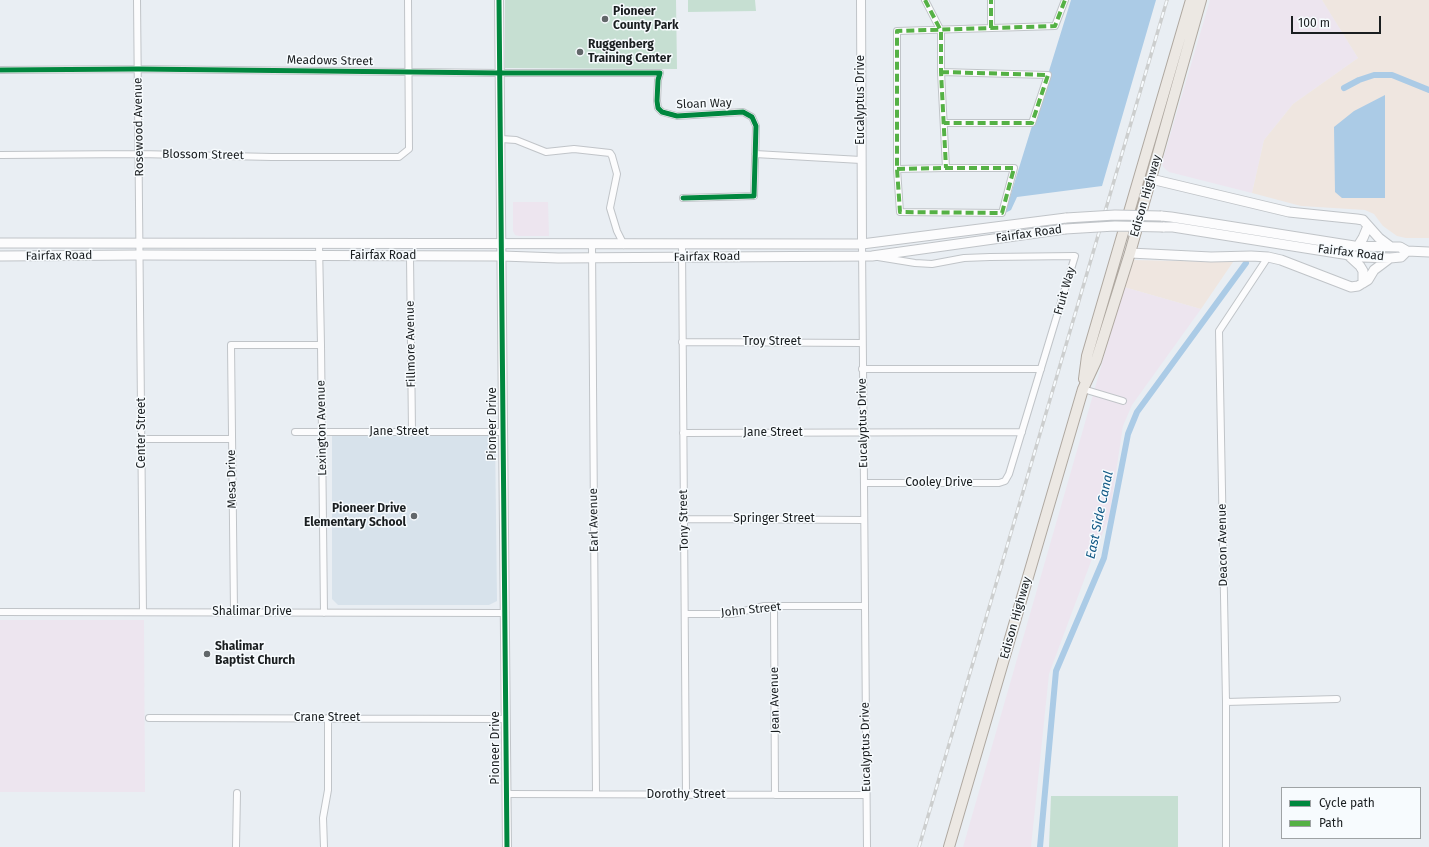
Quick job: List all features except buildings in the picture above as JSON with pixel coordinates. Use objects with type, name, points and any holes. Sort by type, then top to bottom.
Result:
[{"type":"main road","name":"Edison Highway","points":[[1083,389],[1087,356],[1191,0]]},
{"type":"main road","name":"Edison Highway","points":[[949,847],[1083,389],[1096,361],[1130,253],[1176,84],[1201,0]]},
{"type":"main road","points":[[1151,179],[1289,212],[1357,218],[1363,220],[1391,247]]},
{"type":"main road","name":"Fairfax Road","points":[[0,243],[592,245],[862,244],[1066,218],[1115,215],[1171,217],[1358,246],[1400,247],[1407,251],[1429,252]]},
{"type":"main road","name":"Fairfax Road","points":[[0,256],[502,256],[592,258],[867,256],[1065,229],[1115,226],[1173,227],[1362,257],[1401,257],[1407,251]]},
{"type":"main road","points":[[1358,246],[1368,226]]},
{"type":"main road","points":[[1130,253],[1211,257],[1268,257],[1281,260],[1345,286],[1351,287],[1358,286],[1368,280],[1374,270],[1390,258]]},
{"type":"main road","points":[[1346,254],[1360,266],[1363,271],[1363,283]]},
{"type":"street","name":"Rosewood Avenue","points":[[137,0],[140,255]]},
{"type":"street","points":[[408,0],[409,72]]},
{"type":"street","name":"Pioneer Drive","points":[[499,0],[507,847]]},
{"type":"street","name":"Eucalyptus Drive","points":[[861,0],[862,244],[867,256],[862,343],[867,847]]},
{"type":"street","points":[[925,0],[941,31],[941,72],[946,168]]},
{"type":"street","points":[[991,0],[991,28]]},
{"type":"street","points":[[897,169],[1014,168],[1002,213],[900,212],[897,169],[897,31],[941,31],[1055,26],[1064,0]]},
{"type":"street","name":"Meadows Street","points":[[0,70],[138,69],[500,73],[660,73],[657,91],[658,108]]},
{"type":"street","name":"Blossom Street","points":[[0,155],[139,154],[272,157],[399,157],[409,149],[409,72]]},
{"type":"street","points":[[941,72],[1048,75],[1032,123],[944,123]]},
{"type":"street","name":"Sloan Way","points":[[658,108],[666,114],[677,116],[743,112],[752,118],[756,126],[755,154]]},
{"type":"street","points":[[501,139],[516,140],[546,152],[574,149],[610,153],[617,174],[610,208],[617,230],[624,245]]},
{"type":"street","points":[[683,198],[754,196],[755,154],[861,160]]},
{"type":"street","name":"Lexington Avenue","points":[[319,244],[324,613]]},
{"type":"street","name":"Earl Avenue","points":[[592,245],[596,794]]},
{"type":"street","name":"Tony Street","points":[[682,245],[686,794]]},
{"type":"street","name":"Center Street","points":[[140,255],[143,612]]},
{"type":"street","name":"Fillmore Avenue","points":[[410,256],[412,432]]},
{"type":"street","name":"Fruit Way","points":[[867,256],[915,264],[932,264],[964,258],[1075,256],[1009,474]]},
{"type":"street","name":"Deacon Avenue","points":[[1226,847],[1226,702],[1219,331],[1268,257]]},
{"type":"street","name":"Troy Street","points":[[682,342],[862,343]]},
{"type":"street","name":"Mesa Drive","points":[[234,612],[231,345],[321,345]]},
{"type":"street","points":[[862,369],[1041,369]]},
{"type":"street","points":[[1083,389],[1123,400]]},
{"type":"street","name":"Jane Street","points":[[295,432],[503,432]]},
{"type":"street","name":"Jane Street","points":[[683,433],[1022,432]]},
{"type":"street","points":[[142,439],[232,439]]},
{"type":"street","name":"Cooley Drive","points":[[864,483],[999,483],[1005,481],[1009,474]]},
{"type":"street","name":"Springer Street","points":[[684,519],[864,520]]},
{"type":"street","name":"John Street","points":[[684,614],[732,614],[764,606],[865,606]]},
{"type":"street","name":"Jean Avenue","points":[[774,606],[775,795]]},
{"type":"street","name":"Shalimar Drive","points":[[0,612],[504,613]]},
{"type":"street","points":[[1226,702],[1337,699]]},
{"type":"street","name":"Crane Street","points":[[149,718],[506,719]]},
{"type":"street","points":[[324,847],[323,818],[328,790],[328,718]]},
{"type":"street","points":[[236,847],[237,793]]},
{"type":"street","name":"Dorothy Street","points":[[506,794],[866,795]]},
{"type":"shaded area","points":[[1210,0],[1322,0],[1358,58],[1293,104],[1264,140],[1252,193],[1169,172],[1163,167],[1162,163]]},
{"type":"shaded area","points":[[1322,0],[1429,0],[1429,238],[1406,238],[1397,236],[1383,226],[1374,214],[1365,210],[1301,206],[1252,193],[1264,140],[1293,104],[1358,58]]},
{"type":"shaded area","points":[[513,202],[548,202],[549,236],[515,235],[513,231]]},
{"type":"shaded area","points":[[1132,260],[1233,262],[1201,309],[1124,287]]},
{"type":"shaded area","points":[[1124,287],[1201,309],[1132,405],[1123,426],[1109,518],[1093,556],[1049,674],[1031,847],[963,847]]},
{"type":"shaded area","name":"Pioneer Drive Elementary School","points":[[332,433],[495,433],[497,601],[489,605],[338,605],[332,599]]},
{"type":"shaded area","points":[[0,620],[144,620],[145,792],[0,792]]},
{"type":"green space","points":[[505,0],[676,0],[677,69],[505,68]]},
{"type":"green space","points":[[688,0],[755,0],[756,11],[688,12]]},
{"type":"green space","points":[[1051,796],[1178,796],[1178,847],[1049,847]]},
{"type":"water","points":[[1071,0],[1156,0],[1102,186],[1017,197],[1011,210],[1005,213]]},
{"type":"water","points":[[1385,95],[1385,198],[1342,198],[1335,192],[1334,127],[1354,111]]},
{"type":"waterway","name":"East Side Canal","points":[[1344,88],[1359,80],[1374,75],[1392,75],[1429,90]]},
{"type":"waterway","name":"East Side Canal","points":[[1040,847],[1056,671],[1104,558],[1128,434],[1137,412],[1246,263]]},
{"type":"railway","points":[[919,847],[1167,0]]},
{"type":"marked path","points":[[925,0],[941,31],[941,72],[946,168]]},
{"type":"marked path","points":[[991,0],[991,28]]},
{"type":"marked path","points":[[897,169],[1014,168],[1002,213],[900,212],[897,169],[897,31],[1055,26],[1065,0]]},
{"type":"marked path","points":[[941,72],[1048,75],[1032,123],[944,123]]},
{"type":"cycle path","points":[[499,0],[507,847]]},
{"type":"cycle path","points":[[0,70],[138,69],[500,73],[660,73],[658,80],[657,101],[658,108],[662,112],[677,116],[743,112],[752,117],[756,126],[754,196],[683,198]]},
{"type":"place","name":"Pioneer County Park","points":[[605,19]]},
{"type":"place","name":"Ruggenberg Training Center","points":[[580,52]]},
{"type":"place","name":"Pioneer Drive Elementary School","points":[[414,516]]},
{"type":"place","name":"Shalimar Baptist Church","points":[[207,654]]}]
